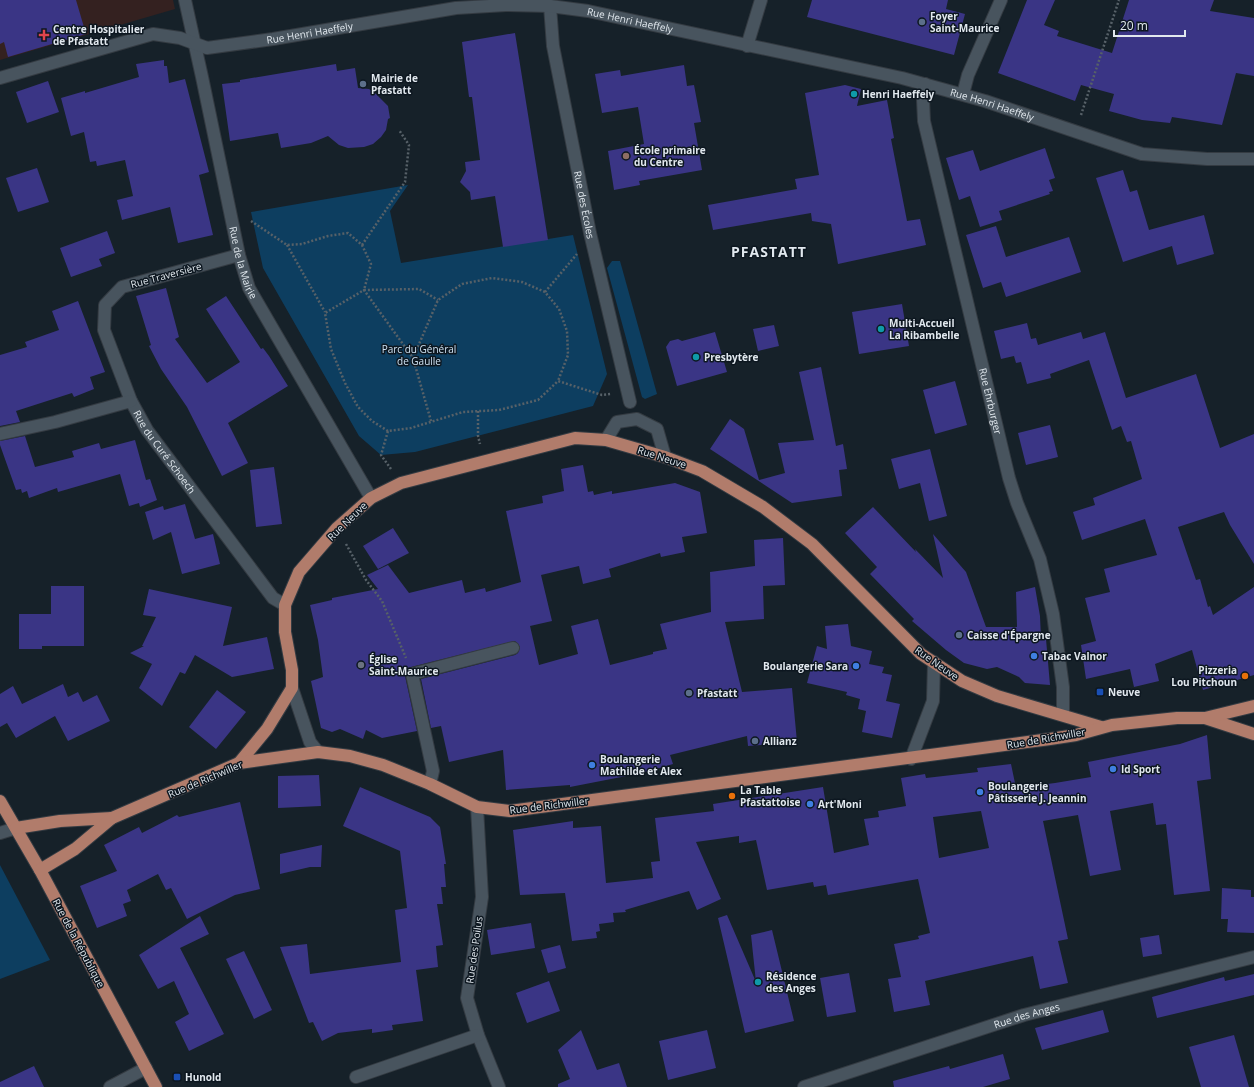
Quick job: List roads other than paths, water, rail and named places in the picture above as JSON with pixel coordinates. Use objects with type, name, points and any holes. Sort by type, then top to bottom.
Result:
[{"type":"main road","name":"Rue Neuve","points":[[292,688],[292,670],[285,632],[285,605],[299,572],[337,528],[371,498],[400,483],[575,438],[606,440],[665,457],[702,471],[763,506],[812,544],[904,638],[934,662],[962,680],[997,696],[1101,727]]},
{"type":"main road","points":[[239,763],[267,729],[292,688]]},
{"type":"main road","name":"Rue de Richwiller","points":[[40,870],[75,850],[112,818],[239,763],[318,752],[350,756],[370,762],[430,784],[477,807],[510,811],[911,759],[1076,735],[1101,727],[1138,721],[1205,718],[1254,706]]},
{"type":"main road","name":"Rue de Richwiller","points":[[1205,718],[1254,734]]},
{"type":"main road","name":"Rue de la République","points":[[0,801],[40,870],[156,1087]]},
{"type":"main road","name":"Rue de Richwiller","points":[[16,828],[54,821],[112,818]]},
{"type":"street","name":"Rue de la Mairie","points":[[185,0],[239,255],[249,288],[371,498]]},
{"type":"street","points":[[747,46],[761,0]]},
{"type":"street","points":[[963,94],[968,75],[1001,0]]},
{"type":"street","name":"Rue Henri Haeffely","points":[[0,78],[153,34],[180,38],[207,48],[273,39],[456,4],[550,6],[588,11],[925,84],[963,94],[1142,154],[1207,159],[1254,159]]},
{"type":"street","name":"Rue des Écoles","points":[[550,6],[553,46],[594,248],[629,397]]},
{"type":"street","name":"Rue Ehrburger","points":[[925,84],[923,99],[924,120],[1009,478],[1017,503],[1040,559],[1053,614],[1062,687],[1063,715]]},
{"type":"street","name":"Rue Traversière","points":[[131,401],[104,330],[105,305],[122,286],[239,255]]},
{"type":"street","name":"Rue du Curé Schoech","points":[[0,434],[54,422],[131,401],[147,430],[273,598],[285,605]]},
{"type":"street","points":[[606,440],[617,422],[637,419],[657,429],[665,457]]},
{"type":"street","points":[[430,784],[433,771],[412,674],[513,648]]},
{"type":"street","points":[[911,759],[922,734],[932,701],[934,662]]},
{"type":"street","name":"Rue Neuve","points":[[292,688],[310,742],[318,752]]},
{"type":"street","name":"Rue des Poilus","points":[[477,807],[482,897],[467,998],[478,1035],[499,1087]]},
{"type":"street","points":[[0,832],[16,828]]},
{"type":"street","name":"Rue des Anges","points":[[804,1087],[1024,1015],[1254,957]]},
{"type":"street","points":[[356,1077],[478,1035]]},
{"type":"street","points":[[110,1087],[146,1068]]},
{"type":"place","name":"Foyer Saint-Maurice","points":[[922,22]]},
{"type":"place","name":"Centre Hospitalier de Pfastatt","points":[[44,35]]},
{"type":"place","name":"Mairie de Pfastatt","points":[[363,84]]},
{"type":"place","name":"Henri Haeffely","points":[[854,94]]},
{"type":"place","name":"École primaire du Centre","points":[[626,156]]},
{"type":"place","name":"Multi-Accueil La Ribambelle","points":[[881,329]]},
{"type":"place","name":"Presbytère","points":[[696,357]]},
{"type":"place","name":"Caisse d'Épargne","points":[[959,635]]},
{"type":"place","name":"Tabac Valnor","points":[[1034,656]]},
{"type":"place","name":"Église Saint-Maurice","points":[[361,665]]},
{"type":"place","name":"Boulangerie Sara","points":[[856,666]]},
{"type":"place","name":"Pizzeria Lou Pitchoun","points":[[1245,676]]},
{"type":"place","name":"Neuve","points":[[1100,692]]},
{"type":"place","name":"Pfastatt","points":[[689,693]]},
{"type":"place","name":"Allianz","points":[[755,741]]},
{"type":"place","name":"Boulangerie Mathilde et Alex","points":[[592,765]]},
{"type":"place","name":"Id Sport","points":[[1113,769]]},
{"type":"place","name":"Boulangerie Pâtisserie J. Jeannin","points":[[980,792]]},
{"type":"place","name":"La Table Pfastattoise","points":[[732,796]]},
{"type":"place","name":"Art'Moni","points":[[810,804]]},
{"type":"place","name":"Résidence des Anges","points":[[758,982]]},
{"type":"place","name":"Hunold","points":[[177,1077]]},
{"type":"district","name":"PFASTATT","points":[[769,252]]},
{"type":"park label","name":"Parc du Général de Gaulle","points":[[419,354]]}]
